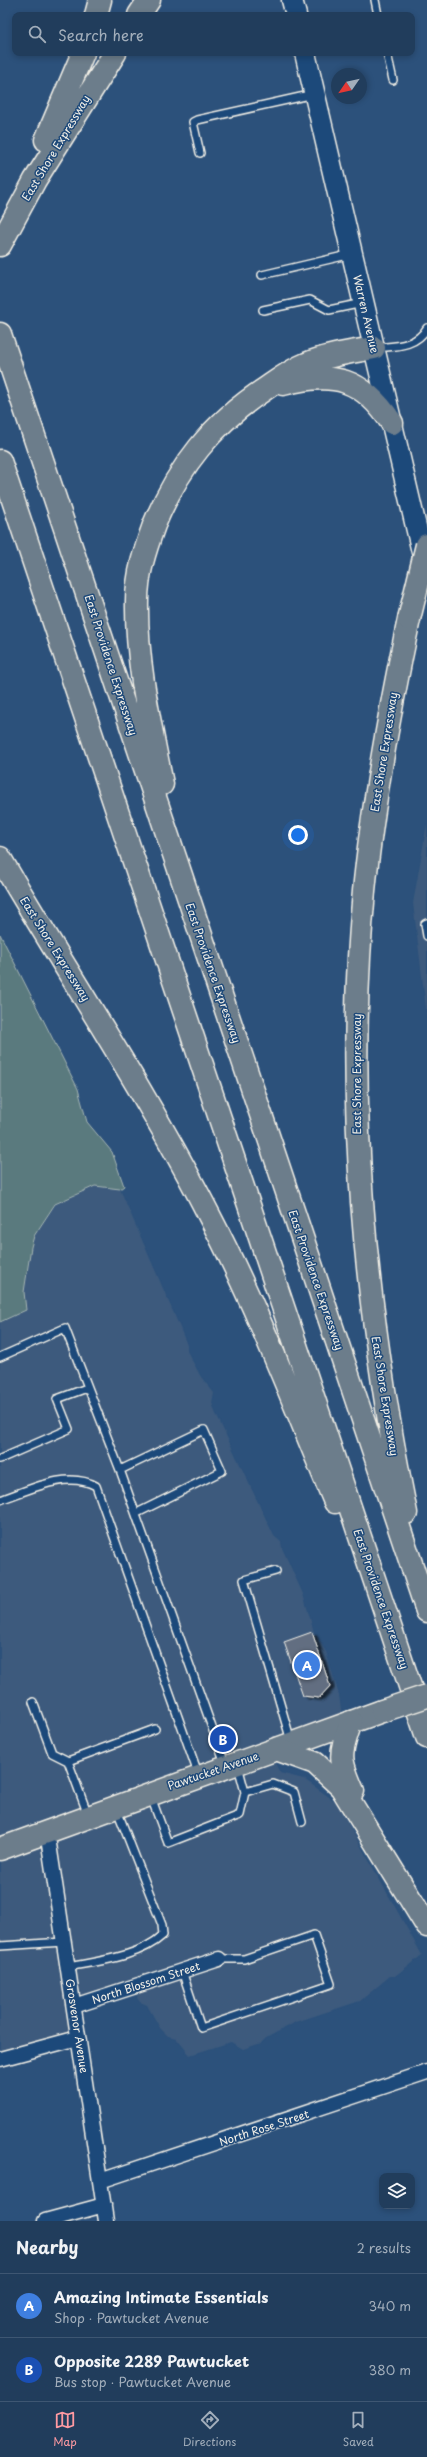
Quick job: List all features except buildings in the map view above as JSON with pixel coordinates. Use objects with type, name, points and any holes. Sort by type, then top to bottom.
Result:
[{"type":"main road","points":[[97,12],[100,0]]},
{"type":"main road","points":[[141,12],[149,0]]},
{"type":"main road","points":[[292,0],[295,12]]},
{"type":"main road","points":[[3,239],[82,56]]},
{"type":"main road","name":"East Shore Expressway","points":[[3,239],[35,180],[113,56]]},
{"type":"main road","name":"Warren Avenue","points":[[306,56],[427,574]]},
{"type":"main road","name":"East Providence Expressway","points":[[0,334],[426,1608]]},
{"type":"main road","points":[[180,873],[139,658],[137,600],[142,555],[170,491],[192,455],[225,418],[286,374],[308,363],[349,352],[374,348]]},
{"type":"main road","points":[[264,389],[314,378],[342,380],[358,386],[371,396],[392,423]]},
{"type":"main road","name":"East Providence Expressway","points":[[0,461],[427,1737]]},
{"type":"main road","name":"East Shore Expressway","points":[[426,1608],[396,1464],[373,1320],[362,1214],[356,1099],[358,986],[364,892],[378,775],[409,619],[427,545]]},
{"type":"main road","name":"East Shore Expressway","points":[[0,858],[146,1098],[223,1243],[260,1322],[404,1669]]},
{"type":"main road","name":"Pawtucket Avenue","points":[[0,1849],[150,1793],[427,1696]]},
{"type":"main road","points":[[351,1722],[342,1747],[341,1764],[377,1845]]},
{"type":"main road","points":[[284,1746],[306,1758],[328,1773],[341,1787],[427,1926]]},
{"type":"street","name":"Grosvenor Avenue","points":[[47,1831],[106,2221]]},
{"type":"street","name":"North Blossom Street","points":[[74,2006],[219,1959]]},
{"type":"street","points":[[0,2059],[78,2038]]},
{"type":"street","name":"North Rose Street","points":[[100,2181],[427,2072]]},
{"type":"street","points":[[46,2221],[104,2205]]},
{"type":"lane","points":[[375,0],[377,12]]},
{"type":"lane","points":[[388,56],[393,80]]},
{"type":"lane","points":[[200,153],[193,122],[196,120],[315,94]]},
{"type":"lane","points":[[262,275],[352,254]]},
{"type":"lane","points":[[263,310],[310,300],[329,310],[363,303]]},
{"type":"lane","points":[[374,348],[414,342],[423,335],[427,328]]},
{"type":"lane","points":[[427,923],[425,924],[427,936]]},
{"type":"lane","points":[[0,1357],[65,1328],[87,1388],[137,1513],[231,1764],[245,1792],[240,1815],[168,1843],[150,1793]]},
{"type":"lane","points":[[0,1459],[69,1430],[58,1399],[87,1388]]},
{"type":"lane","points":[[120,1470],[204,1430],[222,1471],[137,1513]]},
{"type":"lane","points":[[0,1500],[67,1478],[86,1480],[96,1486],[199,1776]]},
{"type":"lane","points":[[276,1571],[244,1580],[284,1746]]},
{"type":"lane","points":[[33,1702],[52,1753],[68,1761],[89,1816]]},
{"type":"lane","points":[[68,1761],[154,1729]]},
{"type":"lane","points":[[245,1792],[273,1784],[294,1792],[302,1822]]},
{"type":"lane","points":[[68,1967],[100,1961],[151,1946],[163,1935],[162,1925],[116,1806]]},
{"type":"lane","points":[[182,1971],[201,2028],[331,1984],[314,1935],[244,1960],[219,1959]]},
{"type":"lane","points":[[0,1946],[64,1942]]},
{"type":"shaded area","points":[[427,824],[427,1017],[413,903]]},
{"type":"shaded area","points":[[95,1186],[120,1189],[178,1323],[187,1345],[187,1351],[201,1377],[214,1393],[212,1403],[215,1412],[274,1536],[281,1542],[282,1548],[303,1594],[314,1632],[326,1652],[339,1695],[343,1723],[269,1751],[280,1773],[304,1779],[336,1802],[422,1955],[395,1976],[390,1976],[360,2001],[296,2022],[266,2038],[261,2043],[243,2049],[231,2042],[190,2055],[176,2038],[168,2036],[160,2028],[147,2005],[140,2002],[137,1998],[140,1987],[79,2007],[82,2031],[0,2061],[0,1322],[26,1310],[24,1292],[34,1236],[56,1204]]},
{"type":"green space","points":[[0,934],[78,1089],[87,1122],[112,1152],[124,1186],[120,1189],[95,1186],[55,1204],[34,1236],[24,1292],[26,1310],[0,1322]]},
{"type":"place","name":"Amazing Intimate Essentials","points":[[307,1665]]},
{"type":"place","name":"Opposite 2289 Pawtucket","points":[[223,1739]]}]
